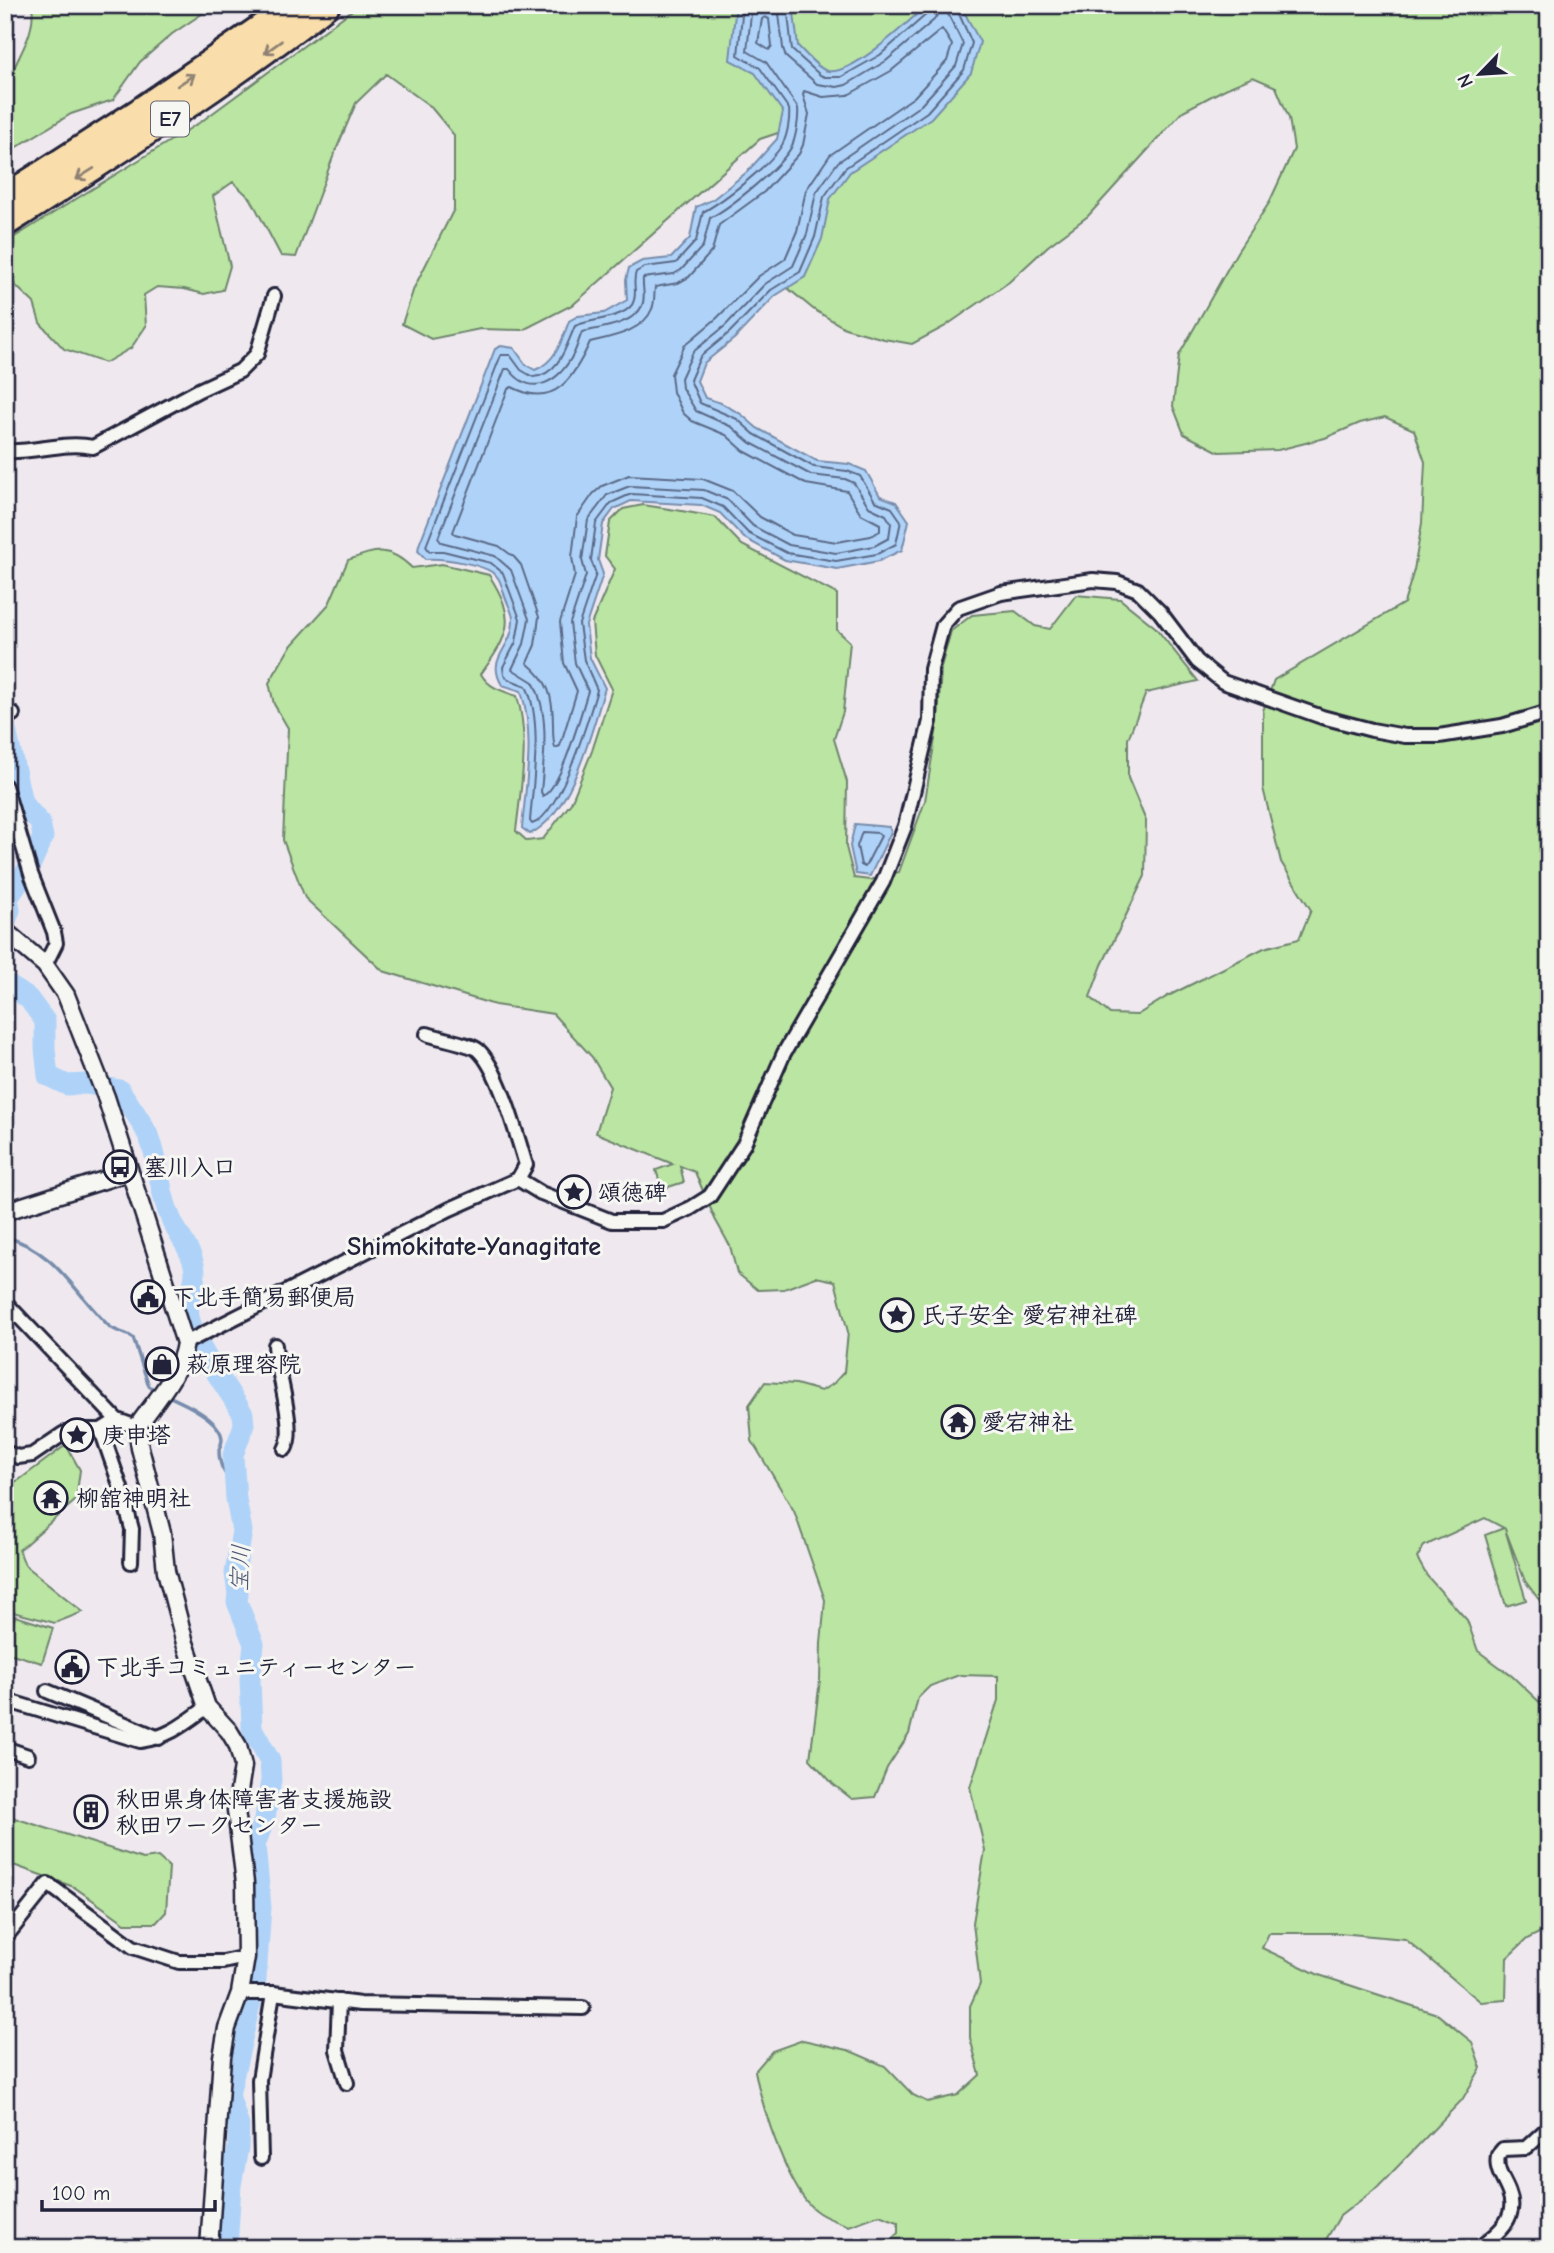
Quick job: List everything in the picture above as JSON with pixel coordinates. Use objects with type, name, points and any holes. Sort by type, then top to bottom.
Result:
[{"type":"highway","name":"E7","points":[[5,197],[139,111],[293,5]]},
{"type":"highway","name":"E7","points":[[5,224],[162,125],[275,46],[327,5]]},
{"type":"street","points":[[5,451],[25,452],[78,444],[93,447],[240,371],[257,354],[274,296]]},
{"type":"street","points":[[209,2248],[222,2057],[227,2028],[243,1993],[246,1958],[245,1883],[236,1810],[243,1766],[239,1746],[207,1707],[185,1643],[166,1571],[162,1533],[137,1427],[167,1384],[192,1340],[508,1181],[518,1179],[541,1193],[612,1221],[663,1221],[691,1209],[710,1196],[744,1144],[784,1054],[883,882],[905,826],[930,721],[931,669],[943,625],[958,608],[1001,593],[1093,580],[1117,582],[1138,590],[1160,612],[1197,661],[1223,682],[1322,717],[1405,736],[1438,736],[1502,726],[1549,712]]},
{"type":"street","points":[[5,786],[32,874],[54,932],[56,943],[45,965]]},
{"type":"street","points":[[11,935],[45,965],[66,995],[106,1097],[129,1172],[192,1340]]},
{"type":"street","points":[[427,1034],[477,1049],[489,1065],[526,1165],[518,1179]]},
{"type":"street","points":[[5,1209],[13,1209],[129,1172]]},
{"type":"street","points":[[5,1301],[117,1420],[137,1427]]},
{"type":"street","points":[[275,1345],[289,1443],[285,1448]]},
{"type":"street","points":[[5,1452],[18,1457],[32,1455],[64,1434],[77,1430],[101,1430],[117,1420]]},
{"type":"street","points":[[101,1430],[132,1529],[131,1562]]},
{"type":"street","points":[[47,1691],[160,1738]]},
{"type":"street","points":[[5,1700],[140,1741],[160,1738],[179,1728],[207,1707]]},
{"type":"street","points":[[5,1748],[28,1756]]},
{"type":"street","points":[[5,1938],[48,1884],[133,1947],[179,1962],[223,1962],[246,1958]]},
{"type":"street","points":[[243,1993],[269,1993],[360,2004],[583,2008]]},
{"type":"street","points":[[261,2158],[259,2080],[269,1993]]},
{"type":"street","points":[[339,2001],[337,2050],[347,2082]]},
{"type":"street","points":[[1479,2248],[1497,2235],[1509,2219],[1511,2195],[1499,2175],[1498,2155],[1503,2149],[1526,2148],[1549,2127]]},
{"type":"green space","points":[[32,5],[215,5],[172,34],[140,62],[113,100],[71,114],[5,154],[5,93],[31,29]]},
{"type":"green space","points":[[359,5],[1549,5],[1549,1613],[1525,1581],[1505,1529],[1526,1600],[1506,1606],[1485,1535],[1504,1528],[1485,1518],[1424,1546],[1417,1558],[1427,1576],[1467,1620],[1478,1651],[1512,1676],[1549,1711],[1549,1928],[1527,1939],[1507,1958],[1506,2000],[1481,2002],[1405,1939],[1339,1933],[1269,1933],[1262,1948],[1319,1975],[1437,2014],[1472,2042],[1481,2068],[1462,2100],[1378,2187],[1340,2216],[1321,2248],[882,2248],[898,2233],[898,2222],[879,2215],[849,2226],[819,2213],[797,2188],[770,2127],[755,2071],[772,2051],[803,2040],[848,2050],[885,2066],[913,2095],[927,2102],[958,2095],[980,2075],[970,2038],[970,2006],[980,1984],[973,1923],[985,1850],[970,1787],[998,1700],[998,1676],[959,1675],[930,1686],[918,1698],[909,1734],[887,1768],[875,1797],[852,1799],[833,1784],[810,1759],[820,1680],[825,1600],[794,1511],[752,1441],[749,1405],[765,1382],[796,1384],[821,1391],[834,1383],[844,1372],[848,1332],[835,1281],[816,1277],[784,1289],[758,1290],[737,1273],[730,1246],[695,1172],[680,1166],[684,1182],[662,1189],[656,1170],[673,1164],[596,1133],[610,1087],[592,1057],[553,1014],[495,1005],[383,971],[305,898],[283,840],[288,728],[274,704],[269,683],[290,647],[329,604],[348,560],[382,552],[396,556],[412,568],[442,564],[489,575],[504,603],[506,626],[504,637],[481,674],[492,686],[517,696],[524,746],[516,831],[527,841],[543,839],[571,803],[592,751],[612,689],[595,655],[592,622],[615,569],[605,556],[610,522],[623,509],[643,505],[715,517],[742,545],[837,594],[837,630],[850,642],[843,712],[834,739],[847,782],[846,847],[854,878],[870,880],[899,872],[925,801],[938,720],[941,667],[951,631],[972,615],[1015,611],[1035,626],[1050,629],[1076,595],[1120,599],[1155,627],[1198,681],[1146,693],[1128,739],[1128,778],[1146,821],[1145,876],[1102,965],[1090,997],[1110,1014],[1137,1015],[1168,996],[1264,948],[1299,939],[1311,910],[1281,862],[1263,788],[1263,711],[1274,680],[1404,603],[1414,570],[1422,523],[1425,462],[1414,430],[1385,417],[1360,423],[1325,438],[1278,450],[1219,452],[1184,434],[1173,406],[1179,355],[1237,252],[1269,203],[1294,149],[1289,118],[1276,87],[1253,77],[1183,111],[1088,216],[1048,246],[1009,282],[944,327],[912,344],[845,328],[813,309],[784,285],[817,120],[760,139],[574,304],[523,330],[480,329],[431,339],[402,324],[414,288],[454,209],[454,135],[430,106],[386,74],[356,103],[296,257],[281,256],[251,199],[233,182],[213,196],[230,266],[223,290],[204,294],[157,287],[144,295],[146,326],[131,348],[105,363],[64,349],[40,323],[34,303],[16,286],[5,267],[5,243],[202,121]]},
{"type":"green space","points":[[66,1445],[80,1470],[76,1500],[19,1550],[25,1565],[83,1612],[55,1623],[5,1610],[5,1486],[19,1480]]},
{"type":"green space","points":[[15,1616],[53,1628],[42,1663],[5,1652]]},
{"type":"green space","points":[[5,1815],[143,1859],[158,1857],[169,1867],[166,1912],[156,1923],[125,1923],[74,1887],[5,1862]]},
{"type":"water","points":[[736,5],[793,5],[798,46],[816,64],[828,71],[838,70],[865,57],[927,5],[961,6],[980,42],[971,73],[931,118],[850,172],[830,199],[822,239],[805,277],[775,296],[735,338],[704,363],[697,381],[705,398],[741,414],[757,428],[817,461],[849,464],[866,471],[880,496],[896,502],[909,521],[902,550],[879,561],[837,569],[785,560],[744,538],[720,513],[701,505],[631,501],[614,509],[603,524],[598,560],[603,574],[586,625],[590,658],[605,688],[587,747],[569,790],[545,824],[530,834],[522,828],[529,741],[525,707],[521,691],[502,685],[497,667],[512,629],[513,619],[501,583],[486,569],[454,561],[426,559],[418,551],[419,545],[495,349],[501,346],[514,348],[526,365],[535,370],[542,366],[557,350],[569,321],[578,316],[604,313],[627,300],[626,280],[629,268],[642,261],[671,258],[690,238],[696,207],[712,200],[747,172],[777,139],[783,112],[755,73],[730,60]]},
{"type":"water","points":[[855,824],[889,827],[891,832],[870,876],[856,874],[850,846]]},
{"type":"waterway","name":"宝川","points":[[5,725],[22,802],[40,823],[43,837],[30,866],[8,898],[10,910],[5,924]]},
{"type":"waterway","name":"宝川","points":[[5,983],[28,998],[45,1021],[48,1076],[67,1085],[86,1084],[120,1090],[144,1128],[152,1144],[168,1211],[194,1266],[189,1308],[194,1333],[206,1357],[243,1414],[244,1425],[233,1455],[236,1499],[242,1531],[235,1573],[237,1602],[254,1644],[250,1679],[252,1728],[270,1761],[271,1780],[265,1818],[255,1845],[261,1907],[256,1979],[229,2095],[239,2126],[231,2185],[227,2248]]},
{"type":"waterway","points":[[5,1237],[37,1251],[63,1274],[109,1326],[133,1338],[149,1386],[156,1391]]},
{"type":"waterway","points":[[166,1395],[200,1412],[215,1425],[222,1439],[219,1450],[221,1465],[235,1485]]},
{"type":"place","name":"塞川入口","points":[[120,1167]]},
{"type":"place","name":"頌徳碑","points":[[574,1192]]},
{"type":"place","name":"下北手簡易郵便局","points":[[148,1297]]},
{"type":"place","name":"氏子安全 愛宕神社碑","points":[[897,1315]]},
{"type":"place","name":"萩原理容院","points":[[162,1364]]},
{"type":"place","name":"愛宕神社","points":[[958,1422]]},
{"type":"place","name":"庚申塔","points":[[77,1435]]},
{"type":"place","name":"柳舘神明社","points":[[51,1498]]},
{"type":"place","name":"下北手コミュニティーセンター","points":[[72,1667]]},
{"type":"place","name":"秋田県身体障害者支援施設 秋田ワークセンター","points":[[91,1812]]},
{"type":"district","name":"Shimokitate-Yanagitate","points":[[474,1247]]}]
